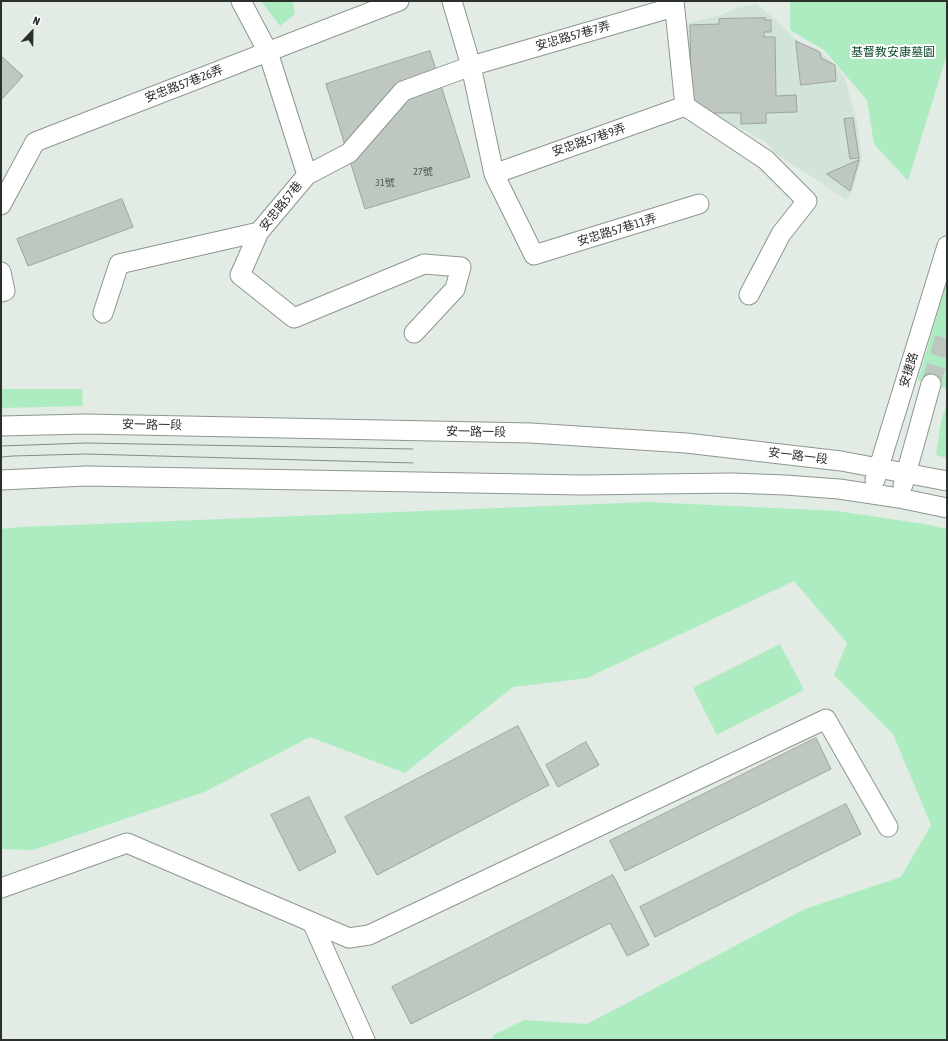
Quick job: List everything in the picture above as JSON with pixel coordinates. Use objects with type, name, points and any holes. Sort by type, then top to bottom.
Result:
[{"type":"street","points":[[241,1],[268,52],[307,175]]},
{"type":"street","name":"安忠路57巷26弄","points":[[1,205],[34,142],[399,1]]},
{"type":"street","points":[[452,1],[472,66],[494,174]]},
{"type":"street","points":[[674,4],[685,106],[766,160],[807,201],[781,234],[749,295]]},
{"type":"street","name":"安忠路57巷7弄","points":[[472,66],[674,4]]},
{"type":"street","name":"安忠路57巷","points":[[414,333],[456,289],[461,267],[424,264],[294,318],[240,275],[259,232],[307,175],[349,153],[403,92],[472,66]]},
{"type":"street","name":"安忠路57巷9弄","points":[[494,174],[685,106]]},
{"type":"street","name":"安忠路57巷11弄","points":[[494,174],[534,256],[699,204]]},
{"type":"street","points":[[103,313],[119,264],[259,232]]},
{"type":"street","name":"安捷路","points":[[871,493],[947,246]]},
{"type":"street","points":[[1,272],[5,291],[1,292]]},
{"type":"street","points":[[899,498],[932,384]]},
{"type":"street","name":"安一路一段","points":[[1,426],[86,424],[531,433],[686,443],[841,461],[947,481]]},
{"type":"street","points":[[1,480],[86,476],[582,485],[732,483],[785,484],[839,488],[947,508]]},
{"type":"street","points":[[1,888],[127,843],[348,938],[369,935],[826,719],[888,827]]},
{"type":"street","points":[[312,922],[365,1040]]},
{"type":"shaded area","points":[[756,4],[776,20],[801,44],[820,52],[835,65],[845,79],[857,122],[862,158],[852,192],[846,200],[777,155],[766,142],[742,129],[708,117],[693,106],[686,24],[721,15],[734,9]]},
{"type":"green space","points":[[261,1],[293,1],[295,14],[280,26]]},
{"type":"green space","name":"基督教安康墓園","points":[[790,1],[947,1],[947,54],[908,181],[874,144],[867,100],[824,50],[790,30]]},
{"type":"green space","points":[[947,281],[947,389],[918,380]]},
{"type":"green space","points":[[1,389],[82,389],[83,406],[1,408]]},
{"type":"green space","points":[[947,402],[947,458],[936,455],[941,422]]},
{"type":"green space","points":[[648,502],[837,511],[930,525],[947,529],[947,1040],[490,1040],[495,1034],[524,1020],[587,1024],[805,909],[901,877],[931,825],[893,734],[834,675],[847,643],[794,581],[587,678],[513,687],[405,773],[310,737],[204,792],[33,850],[1,849],[1,529]]},
{"type":"green space","points":[[780,644],[804,690],[717,735],[693,688]]},
{"type":"building","points":[[765,18],[764,20],[771,20],[771,32],[764,32],[764,37],[775,37],[776,96],[796,95],[797,112],[766,113],[766,123],[741,124],[741,113],[706,113],[706,107],[698,107],[691,101],[690,25],[719,24],[719,19]]},
{"type":"building","points":[[796,41],[820,52],[821,58],[835,65],[836,81],[801,85]]},
{"type":"building","points":[[430,51],[470,177],[365,209],[326,84]]},
{"type":"building","points":[[1,56],[23,76],[1,100]]},
{"type":"building","points":[[853,118],[859,158],[850,159],[844,119]]},
{"type":"building","points":[[859,160],[850,191],[827,174]]},
{"type":"building","points":[[122,199],[133,227],[28,266],[17,239]]},
{"type":"building","points":[[518,726],[549,785],[377,875],[345,817]]},
{"type":"building","points":[[816,738],[831,769],[625,871],[610,841]]},
{"type":"building","points":[[586,742],[599,765],[558,787],[546,765]]},
{"type":"building","points":[[309,797],[336,852],[299,871],[271,815]]},
{"type":"building","points":[[846,804],[861,834],[655,937],[640,907]]},
{"type":"building","points":[[613,875],[649,945],[627,956],[610,923],[411,1024],[392,987]]},
{"type":"tunnel","points":[[931,384],[947,329]]},
{"type":"tram line","points":[[1,446],[86,443],[413,449]]},
{"type":"tram line","points":[[1,457],[86,454],[413,463]]}]
